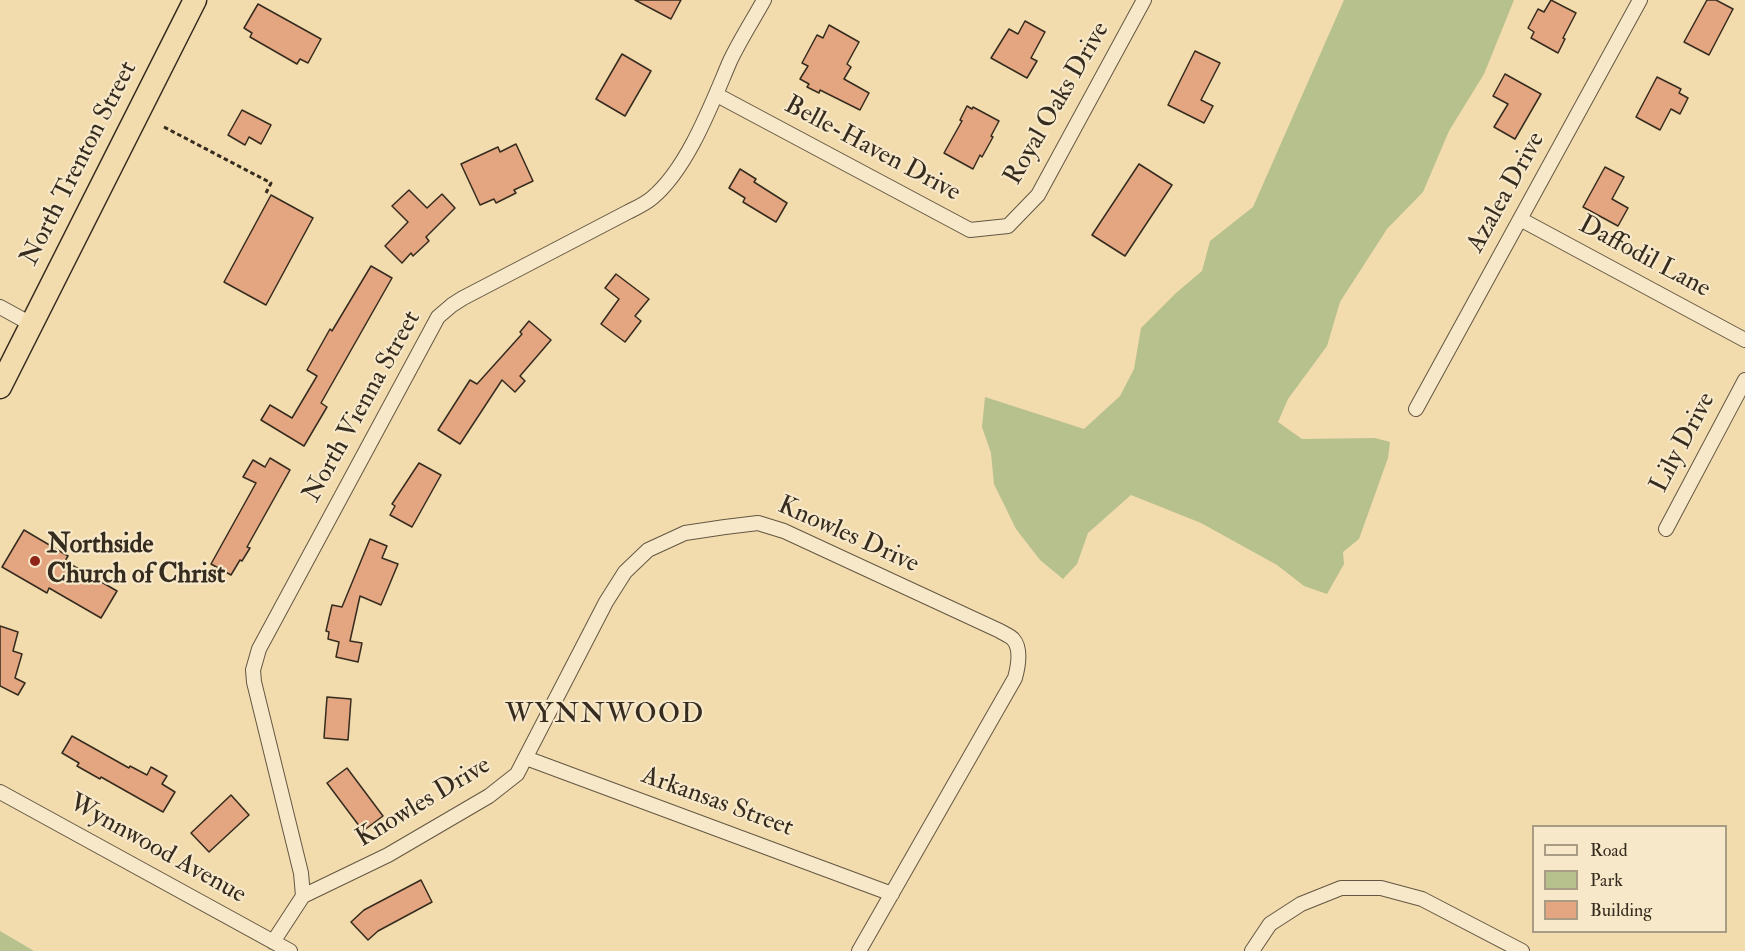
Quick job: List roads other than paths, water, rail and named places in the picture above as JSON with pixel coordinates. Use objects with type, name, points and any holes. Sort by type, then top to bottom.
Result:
[{"type":"highway","name":"North Trenton Street","points":[[0,387],[195,0]]},
{"type":"street","name":"North Vienna Street","points":[[303,896],[301,873],[254,682],[253,670],[260,649],[438,317],[463,298],[651,200],[679,165],[717,95],[731,60],[764,0]]},
{"type":"street","name":"Royal Oaks Drive","points":[[1008,226],[1038,195],[1144,0]]},
{"type":"street","name":"Azalea Drive","points":[[1416,410],[1640,0]]},
{"type":"street","name":"Belle-Haven Drive","points":[[717,95],[970,230],[1008,226]]},
{"type":"street","name":"Daffodil Lane","points":[[1520,219],[1745,340]]},
{"type":"street","points":[[0,307],[31,324]]},
{"type":"street","name":"Lily Drive","points":[[1666,529],[1745,380]]},
{"type":"street","name":"Knowles Drive","points":[[303,896],[388,855],[489,796],[517,774],[606,602],[625,572],[648,550],[685,534],[725,526],[758,523],[784,531],[1000,631],[1014,639],[1017,650],[1019,664],[1014,678],[859,951]]},
{"type":"street","name":"Arkansas Street","points":[[526,758],[892,894]]},
{"type":"street","name":"Wynnwood Avenue","points":[[0,792],[290,951]]},
{"type":"street","points":[[1252,951],[1270,924],[1301,904],[1341,888],[1381,888],[1422,899],[1522,951]]},
{"type":"street","points":[[273,942],[303,896]]},
{"type":"place","name":"Northside Church of Christ","points":[[35,561]]},
{"type":"district","name":"WYNNWOOD","points":[[605,716]]}]
